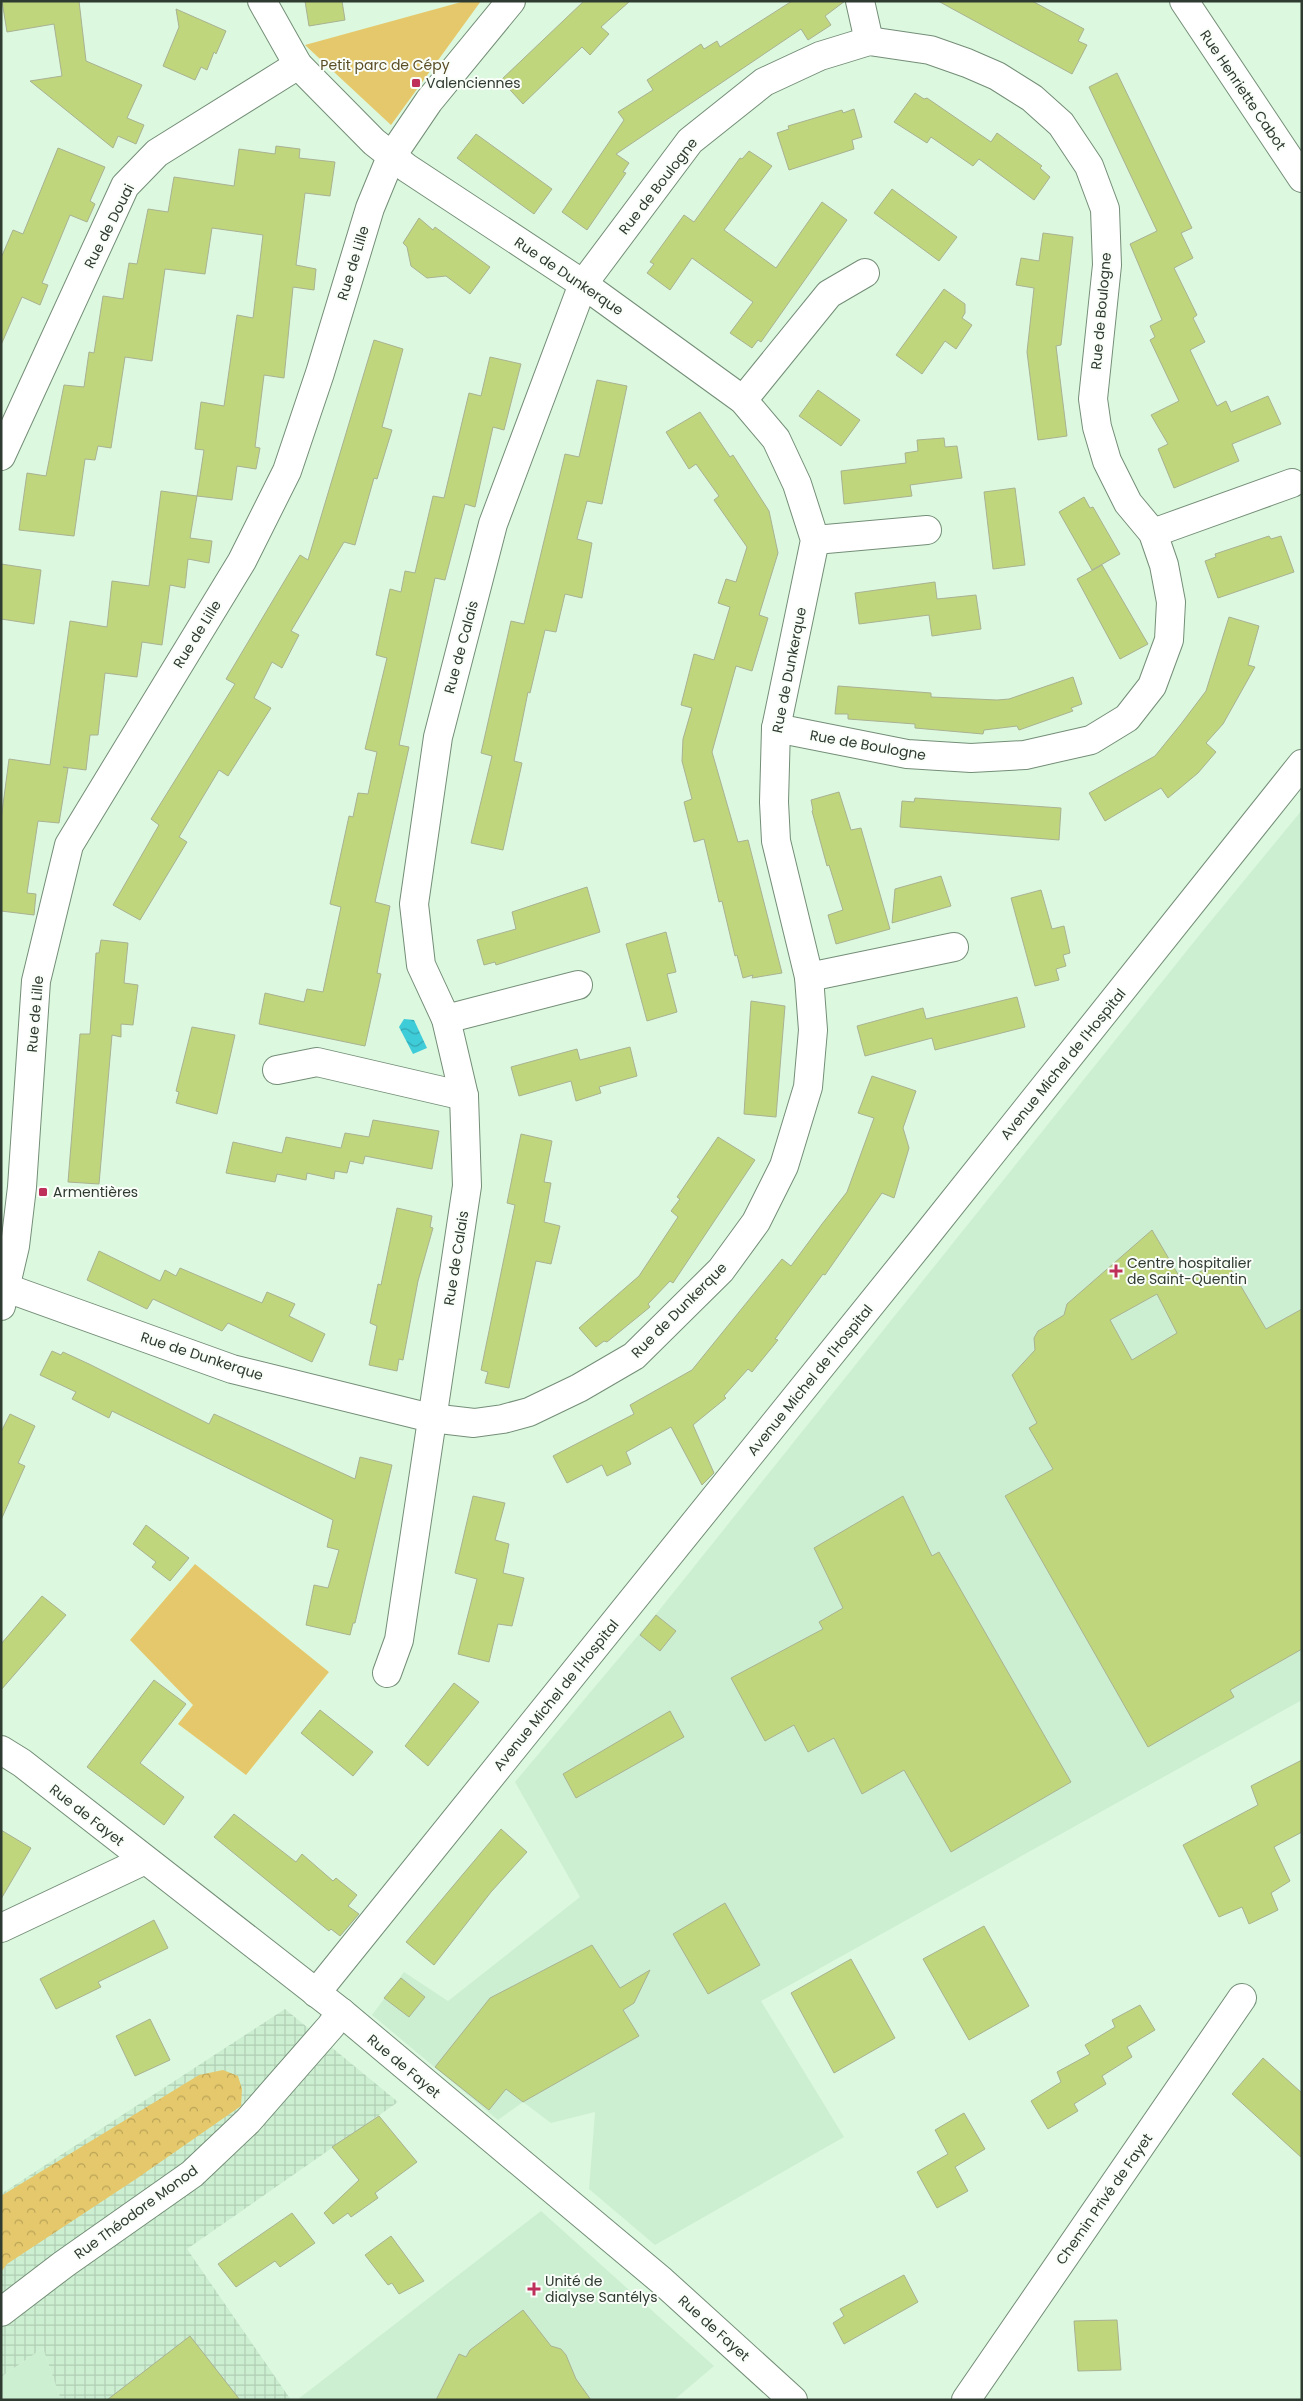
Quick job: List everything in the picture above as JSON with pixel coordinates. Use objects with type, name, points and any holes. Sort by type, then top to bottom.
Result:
[{"type":"street","name":"Rue de Dunkerque","points":[[3,1294],[232,1369],[431,1418],[474,1423],[503,1419],[528,1412],[579,1388],[634,1356],[721,1270],[756,1222],[784,1166],[808,1087],[813,1030],[809,977],[776,842],[776,728],[815,540],[797,484],[776,438],[743,400],[583,284],[392,157],[298,65],[262,1]]},
{"type":"street","name":"Rue de Lille","points":[[3,1294],[22,1187],[36,981],[69,844],[242,561],[287,471],[320,373],[370,208],[392,157],[429,102],[511,1]]},
{"type":"street","points":[[860,1],[869,41]]},
{"type":"street","name":"Rue Henriette Cabot","points":[[1184,1],[1302,178]]},
{"type":"street","name":"Rue de Boulogne","points":[[583,284],[690,141],[764,82],[820,56],[869,41],[930,50],[997,76],[1032,98],[1061,124],[1089,166],[1104,209],[1107,265],[1093,399],[1097,427],[1107,461],[1128,504],[1152,533],[1164,565],[1170,602],[1169,640],[1152,686],[1127,718],[1091,740],[1026,755],[972,758],[907,754],[776,728]]},
{"type":"street","name":"Rue de Douai","points":[[1,456],[125,186],[157,153],[298,65]]},
{"type":"street","points":[[743,400],[829,294],[865,273]]},
{"type":"street","name":"Rue de Calais","points":[[431,1418],[467,1186],[464,1096],[446,1019],[421,965],[414,904],[438,737],[493,524],[583,284]]},
{"type":"street","points":[[1152,533],[1292,483]]},
{"type":"street","points":[[815,540],[928,530]]},
{"type":"street","name":"Avenue Michel de l'Hospital","points":[[316,1993],[908,1258],[1302,764]]},
{"type":"street","points":[[809,977],[954,947]]},
{"type":"street","points":[[446,1019],[578,985]]},
{"type":"street","points":[[277,1070],[318,1062],[464,1096]]},
{"type":"street","points":[[387,1673],[399,1640],[431,1418]]},
{"type":"street","name":"Rue de Fayet","points":[[1,1750],[22,1763],[341,2012],[662,2281],[793,2400]]},
{"type":"street","points":[[1,1928],[145,1860]]},
{"type":"street","name":"Chemin Privé de Fayet","points":[[966,2400],[1242,1998]]},
{"type":"street","name":"Rue Théodore Monod","points":[[1,2312],[64,2264],[192,2174],[248,2121],[332,2026],[341,2012]]},
{"type":"shaded area","name":"Centre hospitalier de Saint-Quentin","points":[[1302,810],[1302,1700],[761,2001],[844,2137],[655,2245],[589,2189],[595,2112],[551,2123],[523,2102],[498,2120],[372,2015],[404,1972],[448,2001],[580,1897],[515,1782],[661,1608],[1201,933]]},
{"type":"shaded area","points":[[285,2009],[398,2102],[187,2249],[291,2400],[61,2400],[43,2348],[1,2377],[1,2194]]},
{"type":"shaded area","name":"Unité de dialyse Santélys","points":[[541,2211],[714,2366],[674,2400],[297,2400]]},
{"type":"shaded area","points":[[43,2348],[61,2400],[1,2400],[1,2377]]},
{"type":"green space","name":"Petit parc de Cépy","points":[[465,1],[481,1],[391,125],[305,45]]},
{"type":"green space","points":[[195,1564],[329,1672],[246,1775],[178,1724],[193,1705],[130,1640]]},
{"type":"green space","points":[[223,2070],[238,2076],[242,2089],[241,2106],[136,2179],[7,2264],[1,2272],[1,2196],[199,2075]]},
{"type":"water","points":[[404,1019],[414,1020],[427,1048],[413,1054],[399,1027]]},
{"type":"building","points":[[2,1],[79,1],[86,61],[142,85],[127,118],[144,125],[136,144],[118,136],[113,148],[30,81],[62,76],[54,24],[7,32]]},
{"type":"building","points":[[305,1],[342,1],[345,20],[309,26]]},
{"type":"building","points":[[584,1],[630,1],[601,27],[609,34],[590,55],[582,47],[523,104],[501,80]]},
{"type":"building","points":[[792,1],[845,1],[825,16],[831,25],[808,40],[801,29],[616,154],[629,163],[623,172],[626,173],[587,230],[562,212],[624,120],[618,112],[653,90],[647,80],[701,44],[704,49],[717,41],[720,47]]},
{"type":"building","points":[[938,1],[1032,1],[1084,29],[1078,41],[1087,45],[1072,74]]},
{"type":"building","points":[[176,9],[226,31],[216,54],[214,52],[207,70],[201,67],[195,80],[163,66],[179,27]]},
{"type":"building","points":[[1117,73],[1192,228],[1181,233],[1193,258],[1174,268],[1197,315],[1193,318],[1205,342],[1190,350],[1217,406],[1226,401],[1231,412],[1268,396],[1281,424],[1232,444],[1239,461],[1174,488],[1158,449],[1168,444],[1151,415],[1179,401],[1150,340],[1155,337],[1150,326],[1162,320],[1130,244],[1157,231],[1089,87]]},
{"type":"building","points":[[915,93],[924,99],[927,98],[991,142],[997,133],[1042,166],[1040,168],[1050,177],[1034,200],[979,159],[973,166],[931,137],[927,143],[894,122]]},
{"type":"building","points":[[854,109],[862,137],[852,140],[854,149],[789,170],[777,133],[789,129],[788,126],[842,110],[843,113]]},
{"type":"building","points":[[476,134],[552,189],[534,214],[457,158]]},
{"type":"building","points":[[276,146],[300,149],[299,158],[335,162],[330,196],[305,193],[296,265],[316,269],[314,290],[293,287],[284,378],[264,375],[255,447],[260,448],[256,469],[237,466],[232,500],[197,496],[204,450],[195,449],[201,402],[224,406],[237,315],[253,318],[263,235],[212,228],[205,274],[165,269],[152,361],[125,357],[111,448],[98,446],[95,460],[85,459],[74,536],[19,530],[27,473],[46,476],[64,385],[84,387],[89,352],[94,353],[103,296],[123,299],[129,263],[137,264],[148,209],[168,212],[174,177],[234,186],[239,149],[275,154]]},
{"type":"building","points":[[58,148],[105,167],[90,201],[95,204],[87,222],[70,215],[42,283],[48,285],[40,305],[22,297],[1,345],[1,258],[13,230],[23,234]]},
{"type":"building","points":[[749,151],[772,166],[724,230],[776,268],[822,202],[847,220],[761,342],[758,340],[752,348],[730,333],[753,302],[692,258],[670,290],[647,273],[654,264],[650,262],[684,215],[694,222],[740,158],[742,159]]},
{"type":"building","points":[[892,189],[957,237],[939,261],[874,213]]},
{"type":"building","points":[[419,218],[433,230],[435,227],[490,267],[470,294],[446,276],[427,278],[411,266],[407,247],[403,243]]},
{"type":"building","points":[[1043,233],[1073,237],[1061,345],[1056,346],[1067,436],[1038,440],[1027,352],[1034,288],[1016,285],[1021,258],[1039,261]]},
{"type":"building","points":[[944,289],[965,304],[965,313],[962,318],[972,325],[956,349],[945,341],[922,374],[896,355]]},
{"type":"building","points":[[374,340],[403,349],[382,427],[392,430],[377,479],[374,478],[355,545],[344,542],[291,631],[299,635],[282,668],[272,662],[254,698],[271,708],[228,776],[219,770],[179,837],[187,842],[140,920],[113,905],[159,825],[151,819],[235,684],[226,679],[300,555],[308,560]]},
{"type":"building","points":[[490,357],[521,364],[504,430],[493,427],[475,507],[465,504],[445,580],[435,578],[399,745],[409,747],[375,902],[390,906],[377,973],[381,974],[365,1046],[259,1024],[265,993],[304,1002],[307,989],[323,992],[341,907],[330,904],[349,816],[353,817],[358,793],[368,794],[377,752],[365,749],[387,658],[376,655],[390,589],[401,592],[405,571],[415,573],[433,496],[444,498],[469,393],[481,396]]},
{"type":"building","points":[[597,380],[627,386],[602,504],[587,501],[577,539],[592,543],[582,598],[565,594],[556,632],[545,630],[530,693],[528,692],[514,761],[522,763],[503,850],[471,843],[492,756],[481,753],[511,621],[524,624],[565,454],[579,457]]},
{"type":"building","points":[[818,390],[860,420],[841,446],[799,416]]},
{"type":"building","points":[[700,412],[730,457],[733,455],[769,511],[778,553],[759,615],[768,618],[752,671],[736,666],[712,752],[738,842],[748,840],[782,973],[752,978],[753,975],[743,978],[737,955],[735,956],[722,901],[719,902],[704,839],[694,842],[684,802],[692,799],[682,761],[683,739],[692,708],[681,705],[694,654],[714,660],[730,607],[718,603],[726,579],[736,582],[747,547],[714,500],[719,496],[696,464],[689,469],[666,432]]},
{"type":"building","points":[[944,438],[945,447],[957,446],[962,478],[910,485],[912,496],[844,504],[841,471],[906,463],[905,453],[918,451],[917,440]]},
{"type":"building","points":[[1015,488],[1025,565],[993,569],[984,492]]},
{"type":"building","points":[[161,491],[197,496],[190,538],[212,541],[209,563],[188,559],[185,588],[170,585],[162,645],[142,642],[137,677],[105,673],[98,735],[90,735],[86,770],[63,767],[68,768],[59,823],[38,821],[27,893],[36,894],[34,915],[1,911],[1,820],[9,759],[50,765],[70,621],[107,627],[112,581],[149,586]]},
{"type":"building","points":[[1084,497],[1090,508],[1093,507],[1120,554],[1092,570],[1059,512]]},
{"type":"building","points":[[1269,536],[1271,539],[1281,536],[1294,572],[1218,598],[1205,561],[1216,557],[1215,554]]},
{"type":"building","points":[[1,564],[41,570],[34,624],[1,619]]},
{"type":"building","points":[[1102,565],[1148,644],[1120,659],[1077,579]]},
{"type":"building","points":[[935,582],[937,599],[976,595],[981,629],[932,636],[929,615],[859,624],[855,593]]},
{"type":"building","points":[[1229,617],[1259,626],[1248,665],[1255,667],[1223,724],[1206,743],[1216,752],[1198,773],[1168,798],[1161,788],[1105,821],[1089,793],[1155,756],[1181,724],[1206,691]]},
{"type":"building","points":[[1073,677],[1082,704],[1071,708],[1073,711],[1019,730],[1017,726],[984,730],[983,734],[915,728],[915,724],[848,719],[848,714],[835,714],[838,686],[931,693],[931,697],[997,700],[1009,699]]},
{"type":"building","points":[[839,792],[851,830],[861,828],[890,929],[836,944],[828,915],[843,910],[829,865],[827,866],[812,811],[811,800]]},
{"type":"building","points":[[915,798],[1061,808],[1059,840],[900,827],[902,801],[914,802]]},
{"type":"building","points":[[941,876],[951,906],[892,923],[895,889]]},
{"type":"building","points":[[587,887],[600,932],[496,965],[495,962],[484,965],[477,940],[516,929],[512,912]]},
{"type":"building","points":[[1041,890],[1052,929],[1064,926],[1070,953],[1063,955],[1066,966],[1056,969],[1059,980],[1035,986],[1011,898]]},
{"type":"building","points":[[666,932],[676,972],[667,974],[677,1012],[647,1021],[626,944]]},
{"type":"building","points":[[101,940],[128,943],[124,983],[138,985],[133,1025],[121,1024],[121,1037],[112,1035],[99,1184],[68,1182],[80,1034],[90,1034],[96,953],[99,953]]},
{"type":"building","points":[[1017,997],[1025,1027],[935,1050],[932,1038],[865,1056],[857,1026],[923,1008],[926,1019]]},
{"type":"building","points":[[751,1001],[785,1006],[776,1117],[744,1114]]},
{"type":"building","points":[[192,1027],[235,1035],[217,1114],[176,1103],[179,1092],[176,1091]]},
{"type":"building","points":[[630,1047],[637,1076],[599,1087],[601,1093],[576,1101],[571,1081],[519,1096],[511,1067],[577,1049],[580,1060]]},
{"type":"building","points":[[872,1076],[916,1091],[903,1128],[909,1148],[894,1198],[882,1193],[825,1275],[823,1274],[775,1339],[778,1340],[752,1372],[748,1369],[724,1396],[726,1398],[693,1425],[714,1473],[702,1485],[671,1427],[626,1452],[631,1464],[607,1476],[602,1465],[567,1483],[553,1456],[634,1414],[630,1405],[692,1370],[782,1259],[791,1266],[847,1192],[874,1118],[858,1113]]},
{"type":"building","points":[[373,1120],[439,1131],[432,1169],[365,1156],[363,1164],[350,1161],[347,1173],[335,1171],[334,1179],[307,1173],[306,1180],[277,1174],[275,1182],[226,1173],[233,1142],[282,1153],[286,1137],[341,1148],[345,1133],[369,1137]]},
{"type":"building","points":[[521,1134],[552,1141],[544,1182],[551,1183],[544,1222],[560,1226],[551,1264],[536,1261],[509,1388],[485,1383],[488,1372],[481,1370],[515,1205],[507,1203]]},
{"type":"building","points":[[718,1137],[755,1160],[673,1283],[670,1281],[648,1304],[650,1307],[607,1342],[604,1341],[596,1347],[579,1328],[639,1276],[678,1217],[671,1211],[680,1199],[677,1197]]},
{"type":"building","points":[[397,1208],[432,1216],[430,1227],[433,1228],[418,1281],[403,1360],[399,1359],[397,1371],[369,1365],[377,1326],[370,1323],[378,1284],[381,1285]]},
{"type":"building","points":[[1152,1230],[1182,1281],[1225,1259],[1266,1329],[1302,1309],[1302,1649],[1230,1690],[1234,1697],[1148,1747],[1005,1496],[1053,1469],[1029,1428],[1037,1423],[1012,1375],[1035,1350],[1034,1338],[1038,1331],[1064,1315],[1067,1304]],"holes":[[[1157,1294],[1177,1333],[1132,1360],[1110,1320]]]},
{"type":"building","points":[[99,1251],[160,1281],[165,1270],[176,1276],[180,1268],[262,1303],[267,1292],[295,1304],[289,1316],[325,1334],[312,1362],[228,1323],[222,1331],[153,1299],[147,1309],[87,1280]]},
{"type":"building","points":[[52,1351],[61,1355],[63,1352],[89,1364],[209,1424],[214,1414],[355,1479],[360,1457],[392,1465],[355,1623],[353,1623],[350,1635],[306,1625],[314,1585],[328,1588],[339,1550],[327,1547],[333,1520],[112,1411],[109,1418],[72,1399],[76,1392],[40,1375]]},
{"type":"building","points":[[10,1414],[35,1426],[18,1463],[25,1466],[1,1520],[1,1432]]},
{"type":"building","points":[[473,1496],[505,1503],[495,1540],[509,1544],[503,1573],[524,1578],[512,1626],[498,1624],[489,1662],[458,1654],[477,1579],[455,1573]]},
{"type":"building","points":[[903,1496],[932,1556],[939,1552],[1071,1782],[951,1852],[904,1770],[862,1794],[834,1738],[808,1752],[794,1725],[765,1741],[731,1678],[823,1629],[819,1622],[843,1608],[814,1548]]},
{"type":"building","points":[[146,1525],[189,1558],[170,1581],[152,1567],[156,1562],[133,1544]]},
{"type":"building","points":[[42,1596],[66,1615],[1,1690],[1,1644]]},
{"type":"building","points":[[656,1615],[676,1631],[660,1651],[640,1635]]},
{"type":"building","points":[[154,1680],[186,1704],[140,1763],[184,1797],[164,1825],[87,1767]]},
{"type":"building","points":[[454,1683],[479,1702],[428,1766],[405,1746]]},
{"type":"building","points":[[320,1710],[373,1752],[353,1776],[301,1733]]},
{"type":"building","points":[[670,1711],[684,1737],[576,1798],[563,1774]]},
{"type":"building","points":[[1302,1760],[1302,1832],[1274,1847],[1290,1881],[1271,1893],[1278,1910],[1249,1924],[1242,1907],[1219,1917],[1183,1845],[1258,1805],[1251,1786]]},
{"type":"building","points":[[234,1814],[296,1862],[302,1854],[333,1881],[336,1878],[357,1895],[348,1906],[359,1914],[340,1936],[331,1929],[329,1931],[214,1837]]},
{"type":"building","points":[[501,1829],[527,1852],[491,1892],[434,1965],[406,1942]]},
{"type":"building","points":[[1,1830],[31,1848],[1,1899]]},
{"type":"building","points":[[725,1903],[760,1965],[708,1994],[673,1934]]},
{"type":"building","points":[[154,1920],[168,1948],[98,1982],[101,1987],[56,2009],[40,1979]]},
{"type":"building","points":[[984,1926],[1029,2006],[969,2040],[923,1959]]},
{"type":"building","points":[[592,1945],[620,1988],[650,1970],[634,2003],[623,2010],[639,2036],[523,2102],[506,2089],[489,2110],[435,2067],[490,1998]]},
{"type":"building","points":[[851,1959],[895,2038],[834,2073],[791,1993]]},
{"type":"building","points":[[401,1978],[425,1997],[409,2017],[384,1998]]},
{"type":"building","points":[[1140,2005],[1155,2030],[1127,2047],[1132,2057],[1102,2076],[1106,2084],[1074,2104],[1078,2111],[1048,2129],[1031,2101],[1061,2082],[1057,2072],[1090,2054],[1085,2045],[1115,2027],[1112,2020]]},
{"type":"building","points":[[150,2019],[170,2060],[135,2076],[116,2036]]},
{"type":"building","points":[[1263,2058],[1302,2093],[1302,2158],[1232,2094]]},
{"type":"building","points":[[964,2113],[985,2149],[955,2167],[968,2191],[937,2208],[917,2172],[948,2154],[935,2130]]},
{"type":"building","points":[[379,2116],[417,2162],[375,2193],[378,2198],[351,2217],[348,2213],[333,2224],[324,2213],[359,2180],[332,2147]]},
{"type":"building","points":[[292,2213],[315,2243],[280,2267],[275,2261],[236,2287],[218,2264]]},
{"type":"building","points":[[391,2236],[424,2281],[399,2294],[392,2283],[388,2285],[365,2255]]},
{"type":"building","points":[[904,2275],[918,2302],[844,2344],[833,2323],[844,2316],[840,2309]]},
{"type":"building","points":[[523,2310],[551,2346],[561,2349],[566,2355],[576,2379],[591,2400],[436,2400],[459,2354],[466,2357],[470,2350]]},
{"type":"building","points":[[1117,2320],[1121,2370],[1078,2371],[1074,2321]]},
{"type":"building","points":[[190,2336],[240,2400],[107,2400]]},
{"type":"place","name":"Valenciennes","points":[[416,83]]},
{"type":"place","name":"Armentières","points":[[43,1192]]},
{"type":"place","name":"Centre hospitalier de Saint-Quentin","points":[[1116,1271]]},
{"type":"place","name":"Unité de dialyse Santélys","points":[[534,2289]]}]
